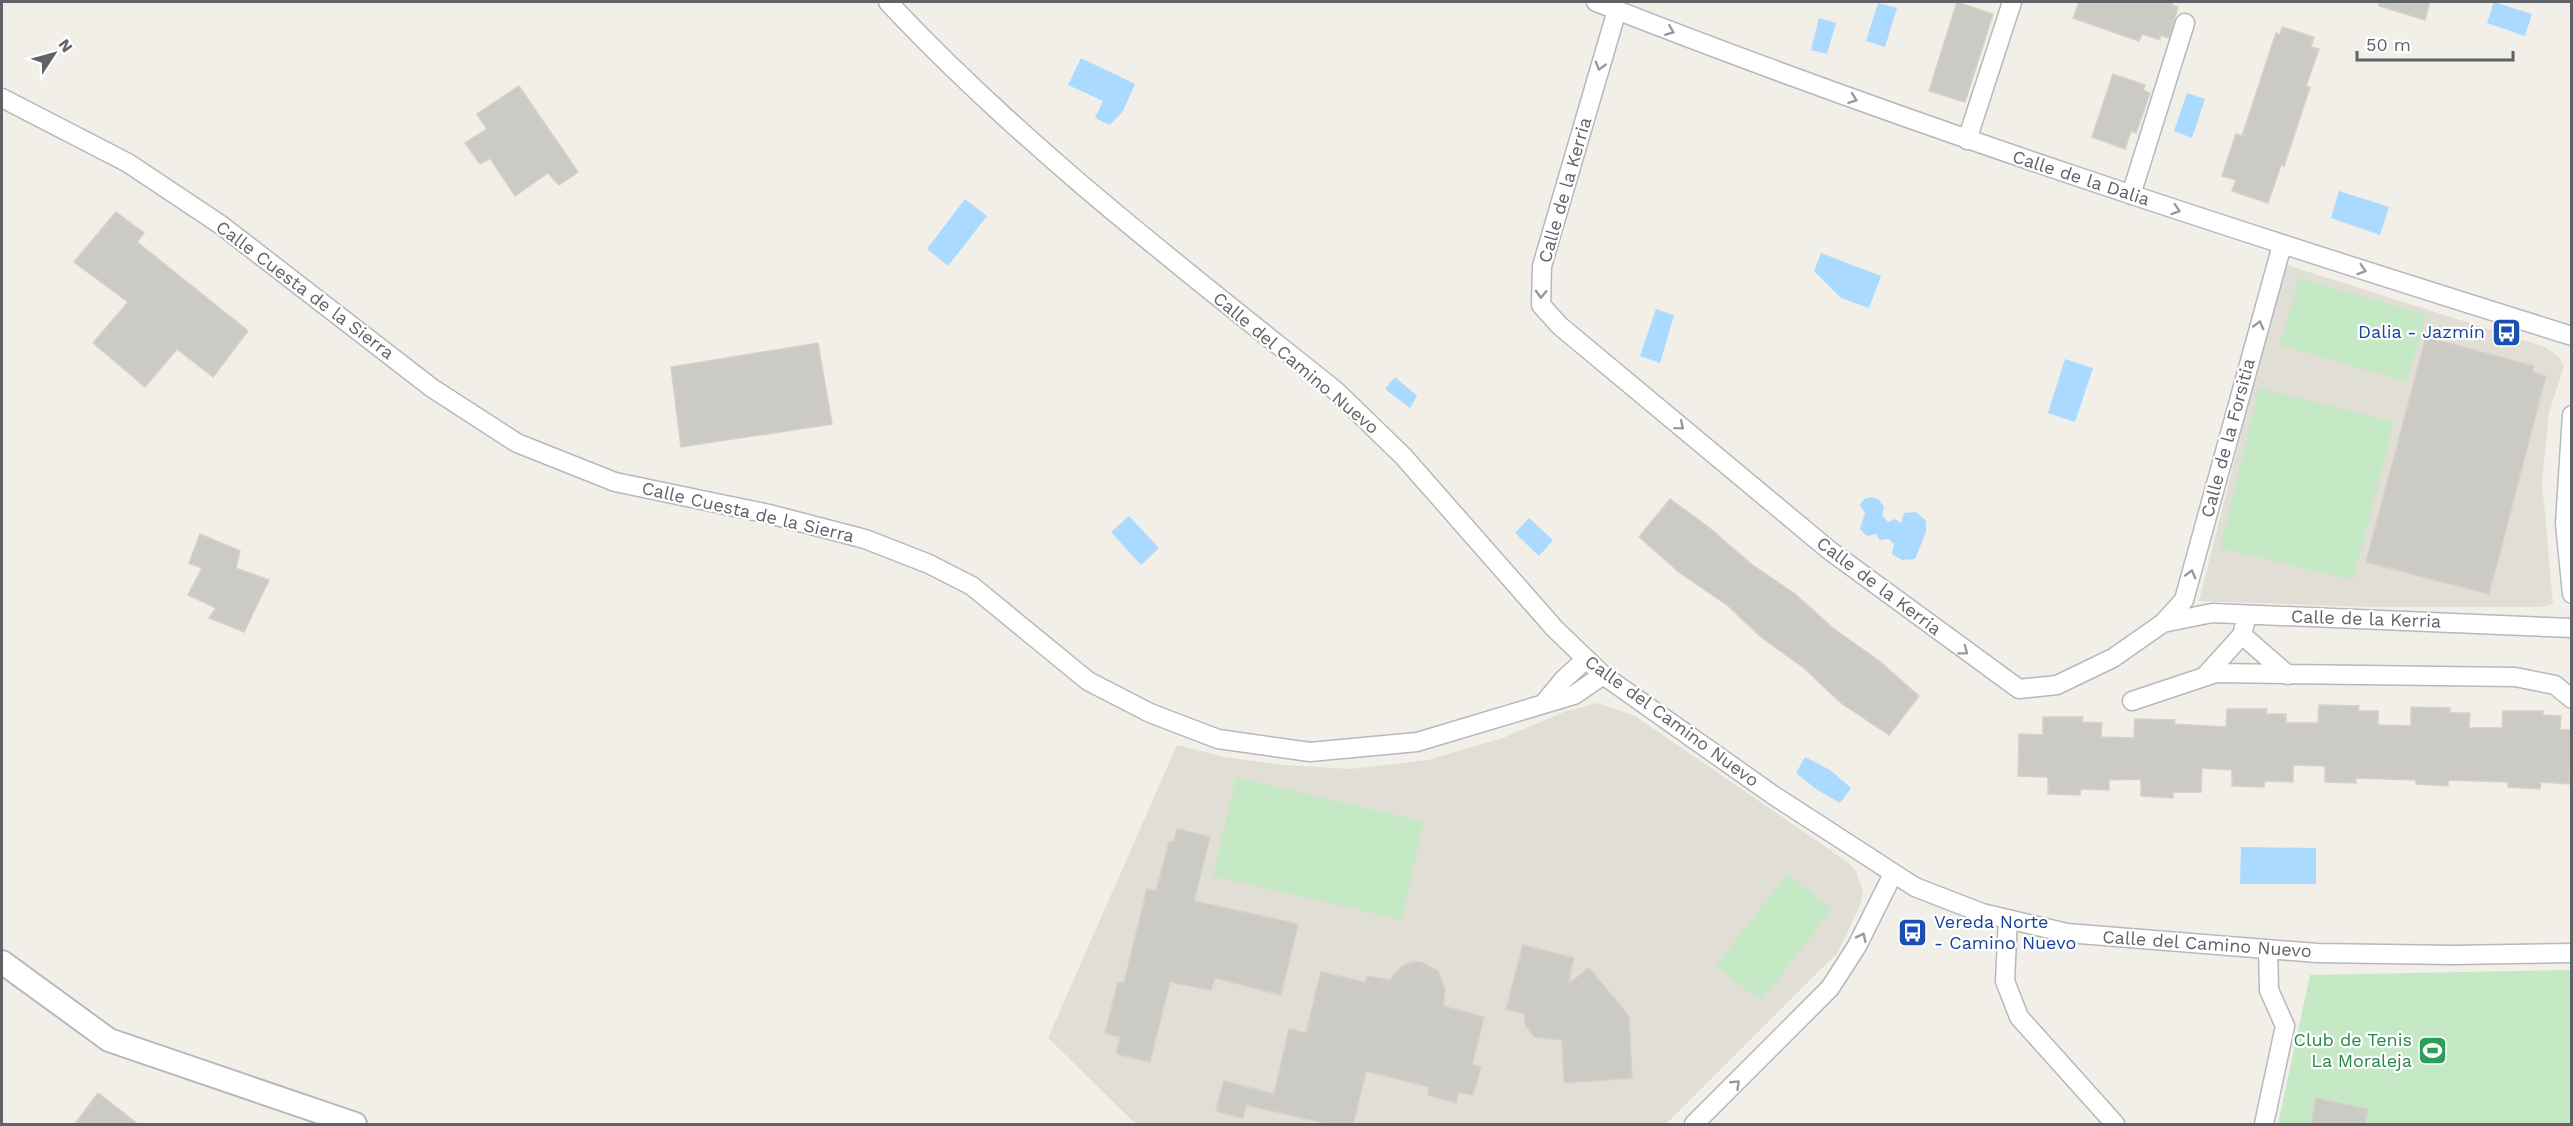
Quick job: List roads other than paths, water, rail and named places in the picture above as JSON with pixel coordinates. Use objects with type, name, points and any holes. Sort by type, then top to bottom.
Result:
[{"type":"street","name":"Calle del Camino Nuevo","points":[[888,2],[970,86],[1080,185],[1336,391],[1368,421],[1403,456],[1585,660],[1773,795],[1893,874],[1942,899],[2008,919],[2067,933],[2268,950],[2453,955],[2571,953]]},
{"type":"street","name":"Calle de la Dalia","points":[[1596,2],[1967,140],[2282,245],[2571,336]]},
{"type":"street","points":[[1967,140],[2012,2]]},
{"type":"street","name":"Calle de la Kerria","points":[[1617,10],[1542,266],[1541,305],[1560,326],[1829,550],[2019,689],[2057,685],[2113,658],[2163,623],[2212,613],[2571,628]]},
{"type":"street","points":[[2131,195],[2185,23]]},
{"type":"street","name":"Calle Cuesta de la Sierra","points":[[2,98],[128,164],[221,225],[432,388],[517,443],[615,482],[769,514],[855,536],[929,564],[972,586],[1088,681],[1150,713],[1218,739],[1310,752],[1417,742],[1574,695],[1603,675]]},
{"type":"street","name":"Calle de la Forsitia","points":[[2163,623],[2184,600],[2282,245]]},
{"type":"street","points":[[2571,415],[2565,523],[2571,594]]},
{"type":"street","points":[[2204,677],[2242,635],[2247,615]]},
{"type":"street","points":[[2242,635],[2288,675]]},
{"type":"street","points":[[1545,702],[1564,679],[1585,660]]},
{"type":"street","points":[[2132,701],[2216,674],[2515,677],[2555,685],[2571,699]]},
{"type":"street","points":[[1694,1125],[1830,988],[1857,946],[1893,874]]},
{"type":"street","points":[[2008,919],[2005,981],[2019,1017],[2115,1125]]},
{"type":"street","points":[[2264,1125],[2285,1026],[2269,990],[2268,950]]},
{"type":"street","points":[[2,962],[109,1040],[355,1125]]},
{"type":"water","points":[[2494,2],[2532,14],[2525,36],[2487,23]]},
{"type":"water","points":[[1878,3],[1897,8],[1885,47],[1866,41]]},
{"type":"water","points":[[1819,18],[1836,23],[1827,54],[1811,50]]},
{"type":"water","points":[[1081,58],[1135,84],[1123,111],[1110,125],[1095,118],[1103,101],[1068,85]]},
{"type":"water","points":[[2187,93],[2205,99],[2192,138],[2174,131]]},
{"type":"water","points":[[2339,191],[2389,207],[2380,235],[2331,218]]},
{"type":"water","points":[[965,199],[987,216],[948,266],[927,249]]},
{"type":"water","points":[[1821,253],[1881,276],[1869,308],[1841,298],[1814,271]]},
{"type":"water","points":[[1656,309],[1674,315],[1660,363],[1640,356]]},
{"type":"water","points":[[2065,359],[2093,368],[2075,422],[2048,413]]},
{"type":"water","points":[[1395,377],[1417,396],[1410,408],[1385,389]]},
{"type":"water","points":[[1872,497],[1879,500],[1884,507],[1882,515],[1888,522],[1895,519],[1901,523],[1904,513],[1916,512],[1926,521],[1926,532],[1915,559],[1902,560],[1892,554],[1894,544],[1889,539],[1880,540],[1876,534],[1867,536],[1860,529],[1865,513],[1860,505],[1864,499]]},
{"type":"water","points":[[1129,516],[1159,548],[1141,565],[1111,532]]},
{"type":"water","points":[[1529,518],[1553,540],[1539,556],[1515,533]]},
{"type":"water","points":[[1805,757],[1830,770],[1851,788],[1840,803],[1816,789],[1796,773]]},
{"type":"water","points":[[2241,847],[2316,848],[2316,884],[2240,884]]},
{"type":"place","name":"Dalia - Jazmín","points":[[2506,332]]},
{"type":"place","name":"Vereda Norte - Camino Nuevo","points":[[1913,932]]},
{"type":"place","name":"Club de Tenis La Moraleja","points":[[2433,1050]]}]
